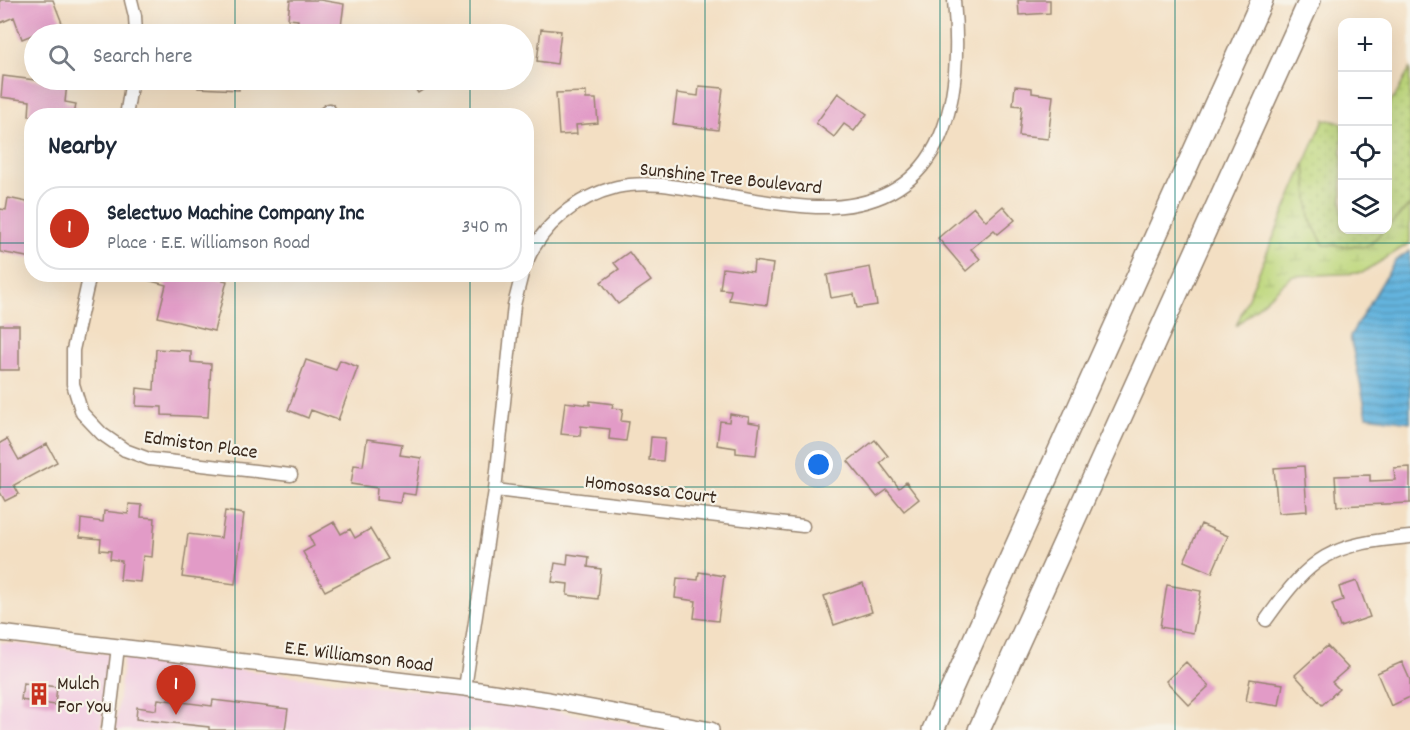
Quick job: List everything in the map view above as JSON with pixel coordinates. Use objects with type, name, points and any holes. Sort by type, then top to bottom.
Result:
[{"type":"highway","points":[[933,730],[1262,0]]},
{"type":"highway","points":[[979,730],[1310,0]]},
{"type":"street","points":[[131,0],[135,24]]},
{"type":"street","name":"Sunshine Tree Boulevard","points":[[534,245],[553,221],[581,200],[617,187],[650,185],[830,207],[871,200],[901,187],[926,165],[945,130],[954,84],[954,0]]},
{"type":"street","points":[[127,108],[130,90]]},
{"type":"street","name":"Edmiston Place","points":[[88,282],[73,350],[73,384],[82,413],[102,434],[125,450],[148,459],[291,475]]},
{"type":"street","points":[[465,688],[495,490],[514,305],[520,282]]},
{"type":"street","name":"Homosassa Court","points":[[495,490],[803,526]]},
{"type":"street","points":[[1266,620],[1293,582],[1311,565],[1337,550],[1369,540],[1410,537]]},
{"type":"street","name":"E.E. Williamson Road","points":[[0,633],[465,688],[560,702],[711,730]]},
{"type":"street","points":[[108,730],[118,647]]},
{"type":"shaded area","points":[[0,642],[110,654],[101,730],[0,730]]},
{"type":"shaded area","points":[[124,656],[472,697],[667,730],[115,730]]},
{"type":"green space","points":[[1410,68],[1410,205],[1392,223],[1392,100]]},
{"type":"green space","points":[[1324,119],[1338,122],[1338,234],[1381,234],[1367,247],[1324,245],[1310,220],[1305,163]]},
{"type":"green space","points":[[1305,163],[1310,220],[1324,245],[1367,247],[1380,234],[1392,234],[1392,223],[1410,205],[1410,243],[1362,273],[1292,276],[1236,326]]},
{"type":"water","points":[[1410,251],[1410,422],[1367,416],[1350,336],[1395,261]]},
{"type":"building","points":[[0,0],[53,0],[62,23],[24,24],[24,38],[22,39],[14,17],[0,23]]},
{"type":"building","points":[[290,0],[320,0],[344,4],[341,24],[297,24],[298,20],[288,19]]},
{"type":"building","points":[[1018,0],[1050,0],[1050,13],[1019,15]]},
{"type":"building","points":[[541,29],[561,31],[557,64],[537,61]]},
{"type":"building","points":[[3,76],[24,79],[24,90],[66,90],[65,102],[76,104],[75,108],[30,108],[30,101],[1,97]]},
{"type":"building","points":[[699,86],[723,88],[718,130],[673,124],[677,93],[698,96]]},
{"type":"building","points":[[1015,86],[1032,88],[1032,93],[1053,96],[1048,139],[1019,136],[1022,106],[1013,105]]},
{"type":"building","points":[[586,92],[586,99],[596,99],[598,123],[576,125],[577,134],[559,135],[556,93]]},
{"type":"building","points":[[838,93],[867,114],[854,131],[844,124],[834,137],[816,123]]},
{"type":"building","points":[[8,198],[24,201],[24,256],[0,252],[0,209],[6,210]]},
{"type":"building","points":[[1003,206],[1015,220],[998,234],[994,230],[971,249],[980,259],[966,271],[938,238],[974,207],[986,221]]},
{"type":"building","points":[[629,252],[651,281],[618,304],[601,282],[619,269],[614,263]]},
{"type":"building","points":[[754,261],[773,264],[767,305],[729,300],[731,290],[720,289],[723,268],[753,272]]},
{"type":"building","points":[[870,267],[877,305],[857,308],[854,294],[831,298],[827,275]]},
{"type":"building","points":[[155,282],[227,282],[214,331],[158,317],[166,285]]},
{"type":"building","points":[[0,325],[19,325],[19,370],[0,370]]},
{"type":"building","points":[[156,349],[191,351],[191,362],[211,364],[208,417],[162,415],[162,407],[136,406],[137,388],[154,390]]},
{"type":"building","points":[[306,360],[336,370],[340,360],[358,367],[338,420],[311,410],[308,418],[288,410]]},
{"type":"building","points":[[590,401],[613,404],[612,408],[623,409],[621,421],[629,422],[626,441],[609,439],[610,429],[581,426],[580,436],[561,434],[565,402],[590,405]]},
{"type":"building","points":[[730,414],[749,417],[748,422],[760,424],[756,455],[736,453],[736,448],[717,445],[720,421],[729,422]]},
{"type":"building","points":[[651,437],[665,438],[663,461],[649,460]]},
{"type":"building","points":[[7,439],[19,460],[47,444],[57,462],[14,485],[19,494],[5,501],[0,492],[0,443]]},
{"type":"building","points":[[367,439],[402,444],[400,455],[421,458],[415,495],[402,493],[400,503],[376,500],[377,488],[351,484],[354,465],[363,466]]},
{"type":"building","points":[[875,440],[888,456],[880,463],[899,488],[906,482],[919,499],[904,511],[887,490],[877,497],[848,461]]},
{"type":"building","points":[[1304,466],[1307,511],[1278,513],[1274,468]]},
{"type":"building","points":[[1410,467],[1410,503],[1337,506],[1335,476],[1370,475],[1370,481],[1395,480],[1394,468]]},
{"type":"building","points":[[129,504],[142,505],[141,517],[155,518],[152,557],[143,556],[140,582],[120,580],[122,561],[110,559],[111,551],[100,550],[101,539],[80,537],[81,519],[103,522],[104,511],[128,514]]},
{"type":"building","points":[[225,511],[244,514],[235,584],[182,577],[188,534],[221,538]]},
{"type":"building","points":[[334,522],[341,534],[350,529],[355,538],[370,529],[388,559],[325,591],[303,552],[314,546],[309,536]]},
{"type":"building","points":[[1201,524],[1228,536],[1212,573],[1184,561]]},
{"type":"building","points":[[568,554],[589,557],[588,567],[601,569],[598,599],[567,595],[568,584],[552,582],[555,563],[567,565]]},
{"type":"building","points":[[699,572],[724,576],[718,621],[694,618],[696,601],[675,598],[677,578],[698,580]]},
{"type":"building","points":[[1357,581],[1370,617],[1340,627],[1332,604],[1343,600],[1339,587]]},
{"type":"building","points":[[863,583],[872,612],[834,625],[824,596]]},
{"type":"building","points":[[1167,585],[1201,591],[1193,633],[1160,627]]},
{"type":"building","points":[[1327,646],[1348,668],[1332,682],[1339,689],[1322,705],[1295,675]]},
{"type":"building","points":[[1186,662],[1209,686],[1189,705],[1166,681]]},
{"type":"building","points":[[1402,662],[1410,680],[1410,697],[1391,706],[1377,673]]},
{"type":"building","points":[[1250,679],[1283,684],[1279,706],[1246,701]]},
{"type":"building","name":"Mulch For You","points":[[23,683],[57,687],[55,705],[21,700]]},
{"type":"building","points":[[158,699],[212,706],[213,700],[288,709],[285,730],[209,730],[209,727],[136,719],[137,707],[156,710]]},
{"type":"place","name":"Mulch For You","points":[[39,694]]},
{"type":"place","name":"Selectwo Machine Company Inc","points":[[176,715]]}]
